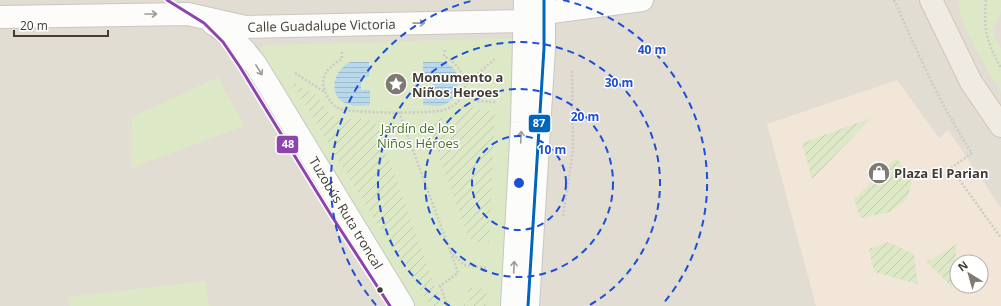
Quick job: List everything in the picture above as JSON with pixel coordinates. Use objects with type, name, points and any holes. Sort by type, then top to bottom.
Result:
[{"type":"main road","points":[[931,0],[971,82],[1001,126]]},
{"type":"street","points":[[167,0],[190,11],[204,23],[218,38],[240,67],[331,215],[390,306]]},
{"type":"street","name":"Calle Guadalupe Victoria","points":[[0,17],[190,11],[245,27],[642,0]]},
{"type":"street","points":[[512,306],[535,8]]},
{"type":"street","points":[[528,306],[544,48],[535,8]]},
{"type":"street","name":"Tuzobús Ruta troncal","points":[[190,11],[224,30],[240,45],[256,65],[403,306]]},
{"type":"path","points":[[894,0],[926,73],[953,125],[972,153],[951,168],[1001,238]]},
{"type":"path","points":[[986,0],[985,28],[991,50],[1001,68]]},
{"type":"path","points":[[342,52],[342,59],[332,65],[326,72],[323,83],[331,102],[339,109],[350,112],[443,111],[456,103],[463,94],[466,84],[463,72],[456,62],[444,56],[444,48],[452,47]]},
{"type":"path","points":[[335,52],[350,52]]},
{"type":"path","points":[[399,112],[458,273],[440,286],[448,306]]},
{"type":"path","points":[[450,251],[464,266],[492,269]]},
{"type":"shaded area","points":[[0,0],[1001,0],[1001,306],[0,306]]},
{"type":"shaded area","name":"Plaza El Parian","points":[[897,80],[939,138],[948,130],[1001,208],[1001,306],[816,306],[767,124]]},
{"type":"green space","points":[[959,0],[1001,0],[1001,12],[993,29],[996,40],[1001,49],[1001,92],[968,33],[959,9]]},
{"type":"green space","name":"Jardín de los Niños Héroes","points":[[518,38],[504,306],[413,306],[258,51],[260,48],[267,45]]},
{"type":"green space","points":[[218,77],[244,126],[131,168],[132,117]]},
{"type":"green space","points":[[291,81],[318,97],[327,112],[330,114],[344,119],[365,119],[377,126],[442,306],[430,306],[373,217]]},
{"type":"green space","points":[[466,103],[478,110],[495,111],[489,242],[474,242],[467,234],[429,127],[432,119],[447,117]]},
{"type":"green space","points":[[871,118],[812,179],[802,143]]},
{"type":"green space","points":[[896,158],[913,177],[907,199],[890,212],[860,218],[854,199]]},
{"type":"green space","points":[[888,242],[914,254],[918,284],[874,272],[869,249]]},
{"type":"green space","points":[[957,244],[956,254],[949,254],[949,284],[927,262]]},
{"type":"green space","points":[[205,281],[209,306],[69,306],[68,297]]},
{"type":"green space","points":[[467,288],[487,289],[486,306],[462,306],[470,303]]},
{"type":"water","points":[[350,62],[369,62],[369,77],[361,77],[361,90],[370,90],[370,105],[351,105],[338,98],[335,92],[334,85],[339,72]]},
{"type":"water","points":[[423,62],[445,63],[455,70],[458,82],[457,88],[452,99],[448,103],[438,106],[423,105],[424,90],[432,90],[432,77],[423,76]]},
{"type":"transit line","name":"48","points":[[167,0],[204,23],[223,42],[331,215],[390,306]]},
{"type":"transit line","name":"87","points":[[528,306],[544,48],[544,0]]},
{"type":"place","name":"Monumento a Niños Heroes","points":[[396,84]]},
{"type":"place","name":"Plaza El Parian","points":[[879,173]]}]
